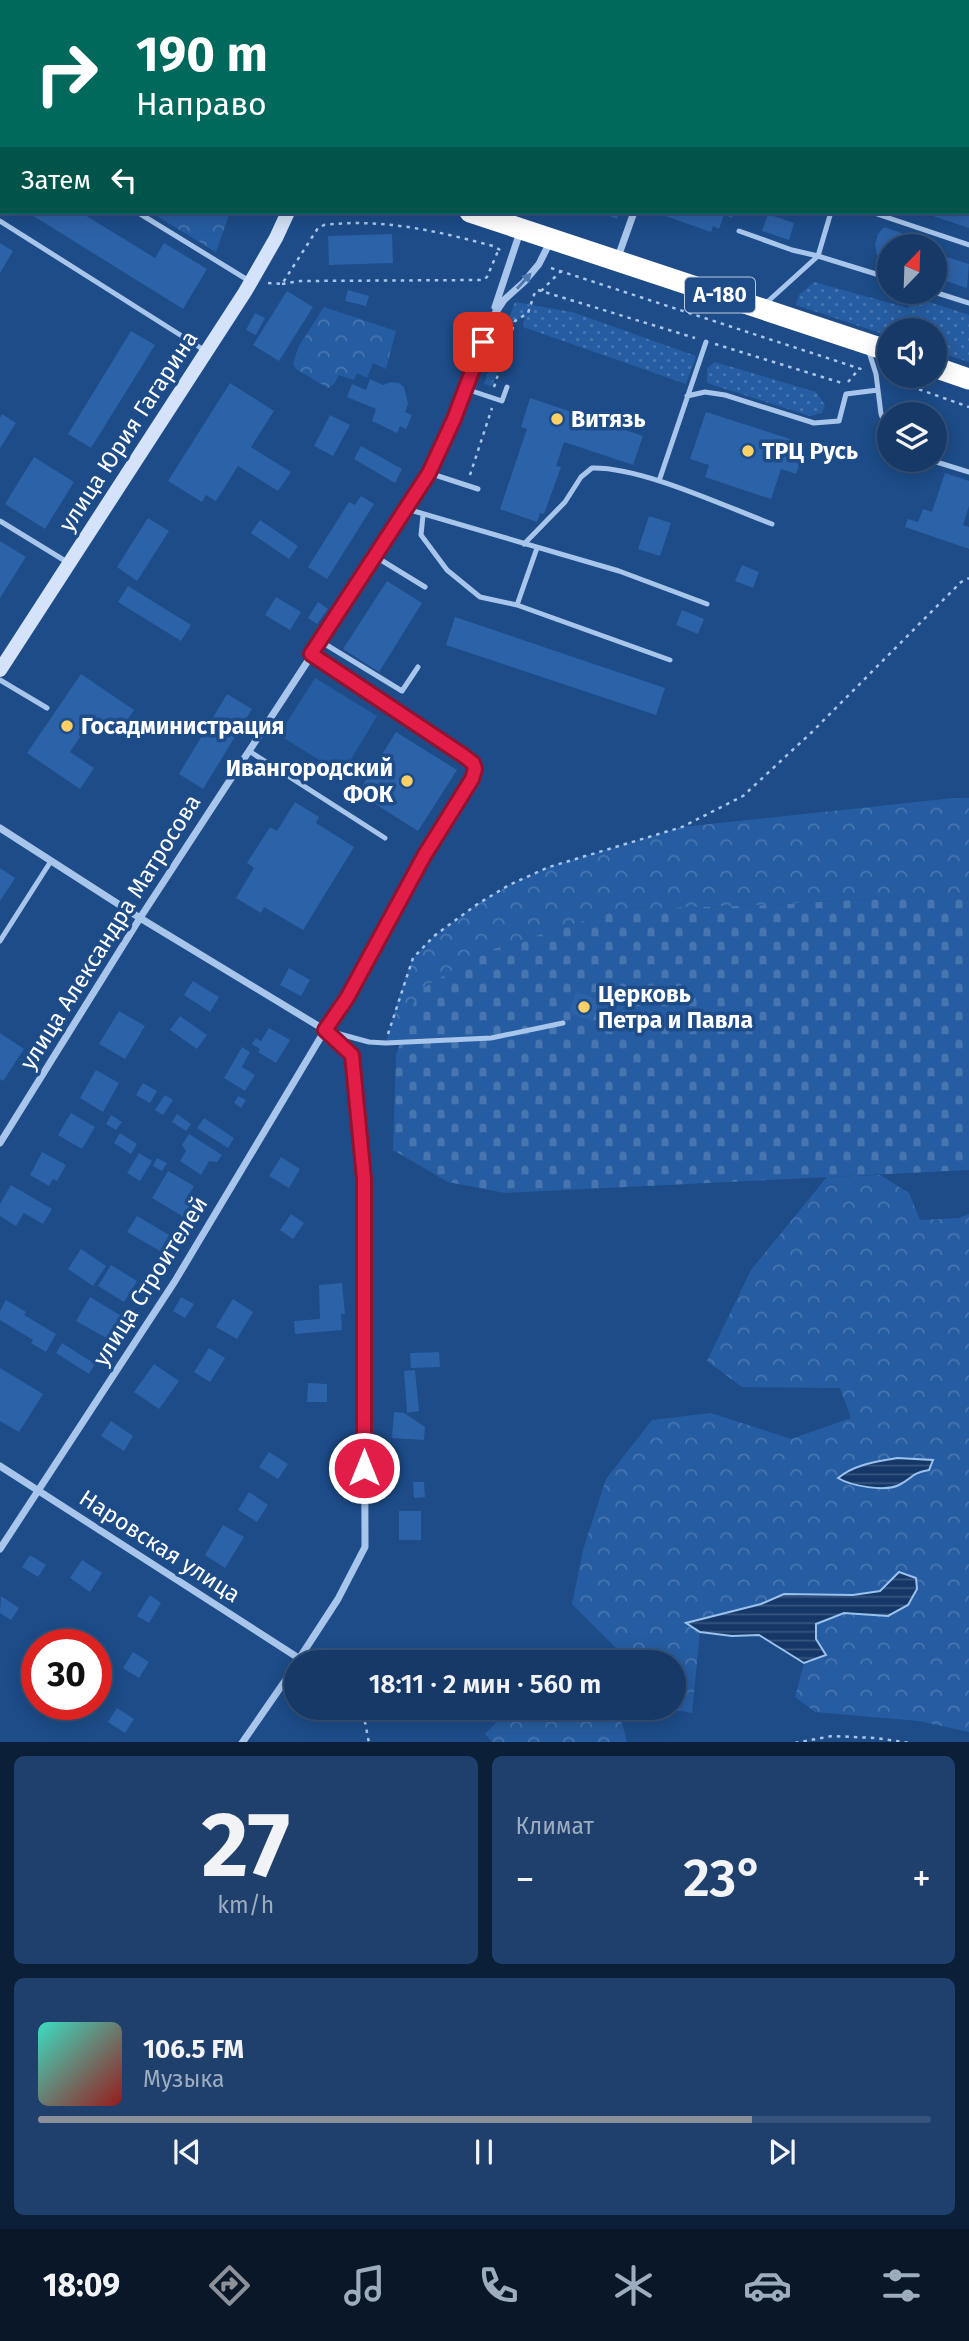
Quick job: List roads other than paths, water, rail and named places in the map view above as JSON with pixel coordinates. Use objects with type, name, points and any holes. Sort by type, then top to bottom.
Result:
[{"type":"highway","name":"А-180","points":[[476,214],[877,347]]},
{"type":"highway","points":[[947,371],[969,379]]},
{"type":"street","name":"улица Юрия Гагарина","points":[[0,670],[251,282],[287,214]]},
{"type":"street","points":[[617,261],[633,214]]},
{"type":"street","points":[[492,318],[522,229]]},
{"type":"street","name":"улица Александра Матросова","points":[[0,1143],[140,918],[429,473],[466,388],[492,318],[504,300],[524,282],[538,264],[551,240]]},
{"type":"street","points":[[0,828],[140,918],[325,1030],[352,1055],[364,1179],[365,1547],[338,1599],[306,1650]]},
{"type":"street","name":"улица Строителей","points":[[0,1549],[175,1281],[325,1030]]},
{"type":"street","name":"Наровская улица","points":[[0,1466],[284,1653]]},
{"type":"street","points":[[242,1742],[284,1682]]},
{"type":"lane","points":[[140,214],[251,282]]},
{"type":"lane","points":[[760,308],[817,256],[830,214]]},
{"type":"lane","points":[[877,214],[969,244]]},
{"type":"lane","points":[[0,219],[207,351]]},
{"type":"lane","points":[[739,230],[792,250],[877,274]]},
{"type":"lane","points":[[947,296],[969,303]]},
{"type":"lane","points":[[659,481],[706,342]]},
{"type":"lane","points":[[866,343],[876,374],[880,402]]},
{"type":"lane","points":[[466,388],[502,401],[507,387]]},
{"type":"lane","points":[[687,396],[705,391],[725,395],[814,423],[839,421],[846,394],[878,390]]},
{"type":"lane","points":[[947,465],[969,472]]},
{"type":"lane","points":[[524,544],[565,502],[581,477],[592,468],[604,468],[659,481],[772,524]]},
{"type":"lane","points":[[429,473],[478,489]]},
{"type":"lane","points":[[407,509],[620,571],[708,604]]},
{"type":"lane","points":[[423,515],[421,535],[447,570],[480,597],[517,605],[670,660]]},
{"type":"lane","points":[[0,521],[69,563]]},
{"type":"lane","points":[[517,605],[537,548]]},
{"type":"lane","points":[[376,556],[425,587]]},
{"type":"lane","points":[[320,641],[402,691],[418,667]]},
{"type":"lane","points":[[311,654],[464,756],[473,763],[475,769],[472,779],[397,904],[347,998],[325,1030],[369,1042],[386,1043],[491,1038],[563,1023]]},
{"type":"lane","points":[[0,680],[47,708]]},
{"type":"lane","points":[[248,751],[385,838]]},
{"type":"lane","points":[[0,941],[51,861]]},
{"type":"place","name":"Витязь","points":[[557,419]]},
{"type":"place","name":"ТРЦ Русь","points":[[748,451]]},
{"type":"place","name":"Госадминистрация","points":[[67,726]]},
{"type":"place","name":"Ивангородский ФОК","points":[[407,781]]},
{"type":"place","name":"Церковь Петра и Павла","points":[[584,1007]]}]
